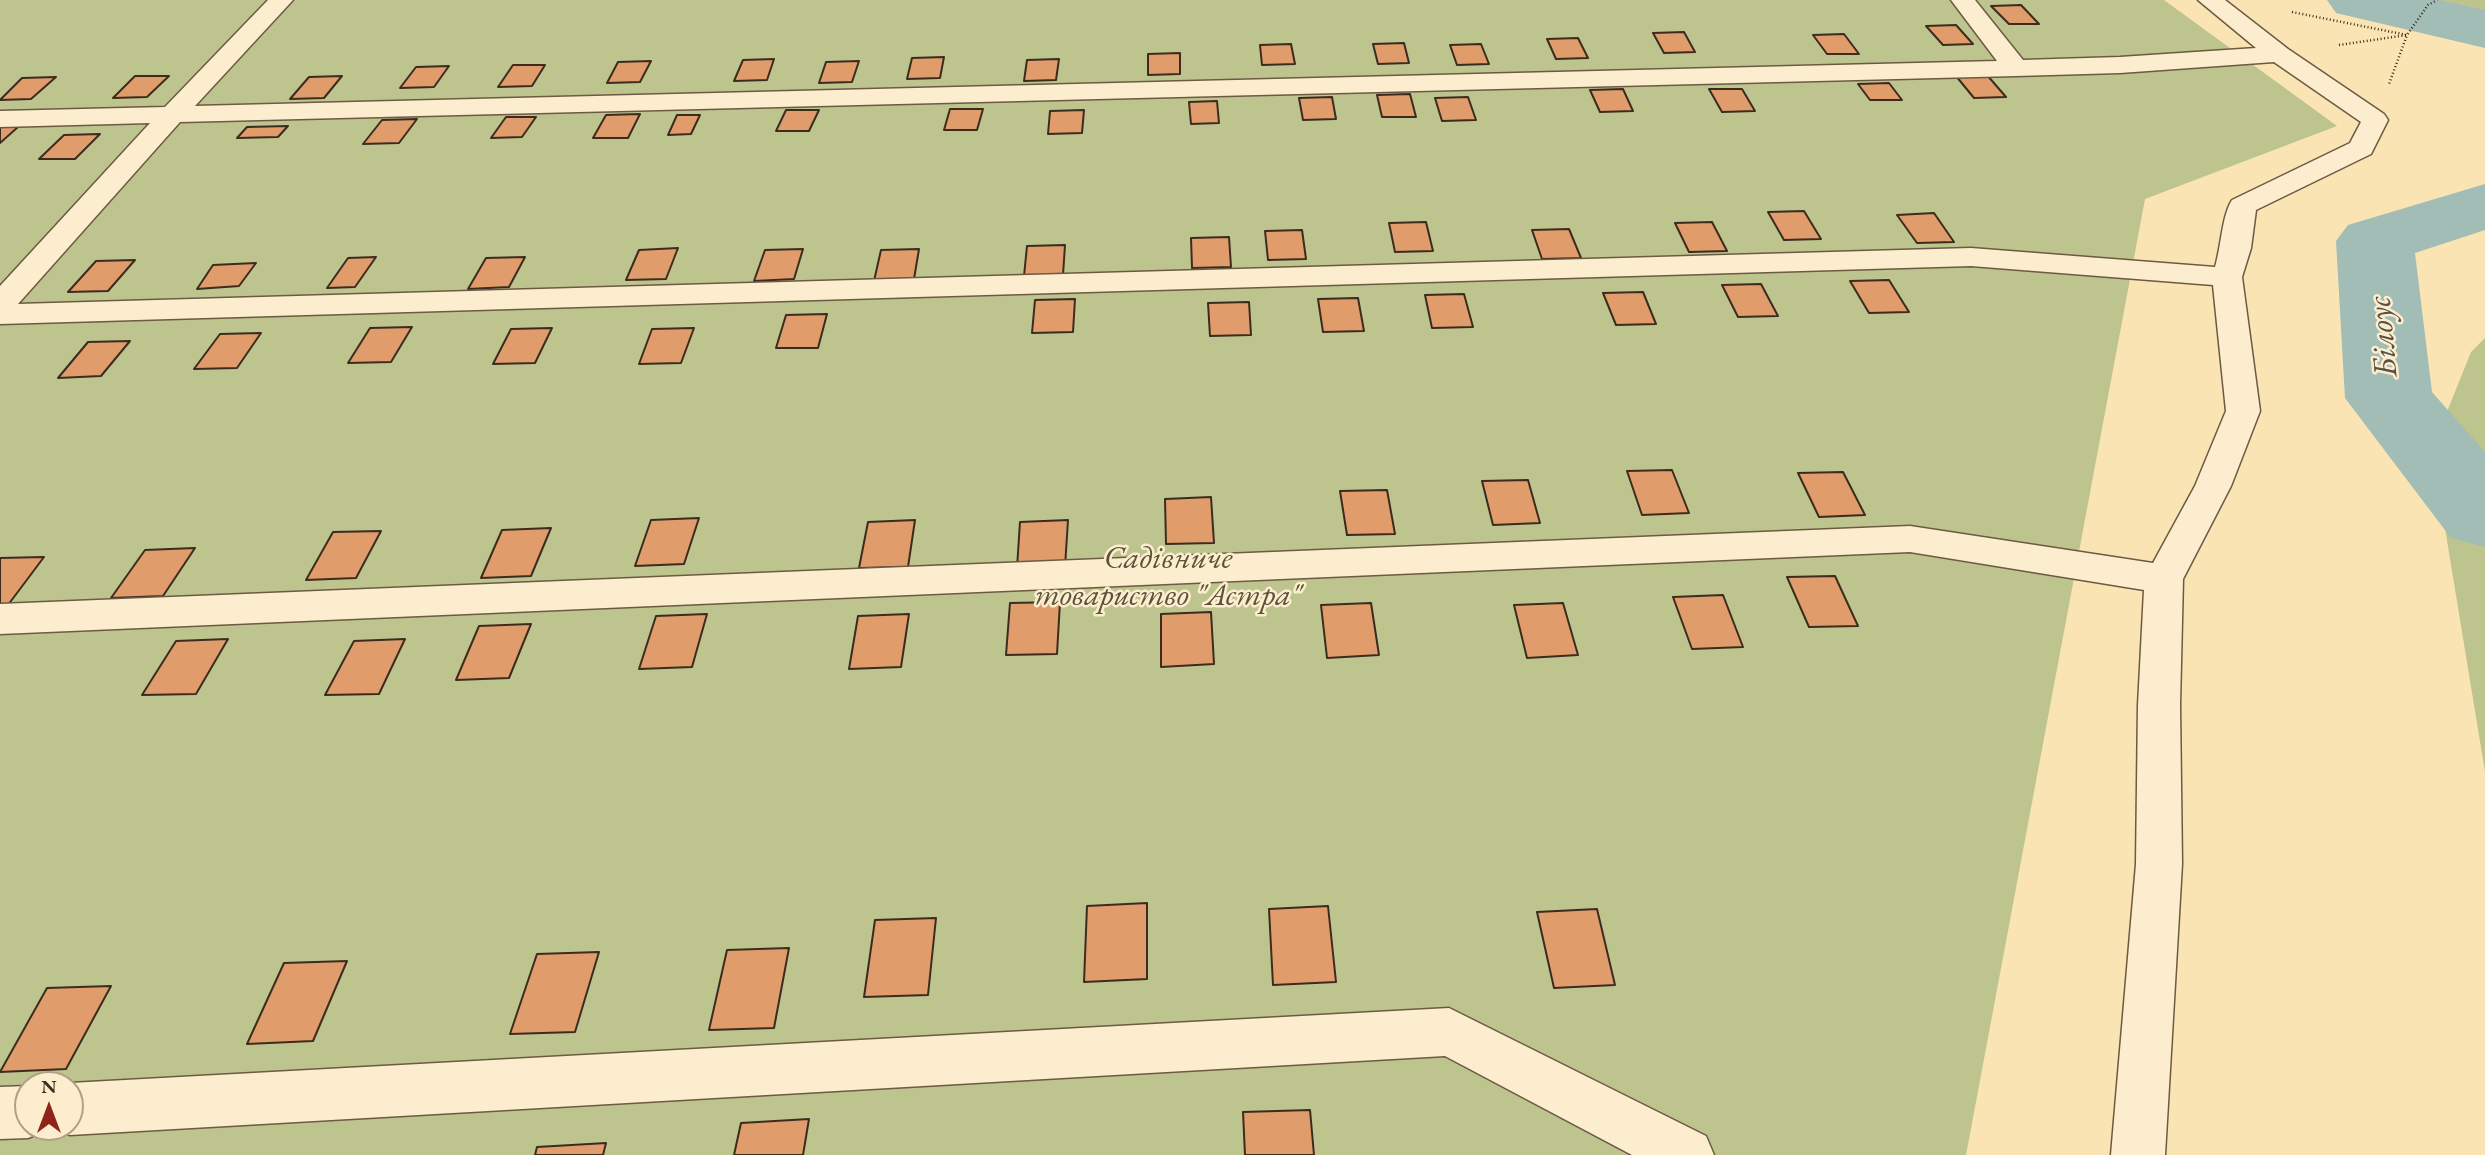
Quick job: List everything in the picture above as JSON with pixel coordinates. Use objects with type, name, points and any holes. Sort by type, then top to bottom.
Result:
[{"type":"street","points":[[0,305],[172,115],[281,0]]},
{"type":"street","points":[[1964,0],[2017,68]]},
{"type":"street","points":[[2138,1155],[2159,864],[2159,705],[2164,579],[2213,486],[2243,411],[2227,277],[2236,248],[2242,206],[2361,148],[2375,120],[2279,54],[2210,0]]},
{"type":"street","points":[[0,119],[2017,68],[2120,65],[2279,54]]},
{"type":"street","points":[[0,314],[1971,257],[2227,277]]},
{"type":"street","points":[[0,618],[1910,539],[2164,579]]},
{"type":"street","points":[[84,1109],[1449,1031],[1687,1155]]},
{"type":"path","points":[[2427,0],[2428,5]]},
{"type":"path","points":[[2375,120],[2407,35],[2428,5],[2437,0]]},
{"type":"path","points":[[2289,11],[2407,35]]},
{"type":"path","points":[[2279,54],[2407,35]]},
{"type":"green space","name":"Садівниче товариство \"Астра\"","points":[[0,0],[2164,0],[2337,126],[2145,199],[1966,1155],[0,1155]]},
{"type":"green space","points":[[2414,0],[2485,0],[2485,16]]},
{"type":"green space","points":[[2485,338],[2485,772],[2432,449],[2471,352]]},
{"type":"building","points":[[2021,5],[2039,24],[2009,24],[1991,6]]},
{"type":"building","points":[[1956,25],[1973,44],[1943,45],[1926,26]]},
{"type":"building","points":[[1684,32],[1695,52],[1664,53],[1653,33]]},
{"type":"building","points":[[1844,34],[1859,54],[1827,54],[1813,35]]},
{"type":"building","points":[[1578,38],[1588,58],[1556,59],[1547,39]]},
{"type":"building","points":[[1404,43],[1409,63],[1378,64],[1373,44]]},
{"type":"building","points":[[1291,44],[1295,64],[1262,65],[1260,45]]},
{"type":"building","points":[[1481,44],[1489,64],[1457,65],[1450,45]]},
{"type":"building","points":[[1180,53],[1180,74],[1148,75],[1148,54]]},
{"type":"building","points":[[944,57],[940,78],[907,79],[912,58]]},
{"type":"building","points":[[774,59],[767,80],[734,81],[743,60]]},
{"type":"building","points":[[1059,59],[1056,80],[1024,81],[1027,60]]},
{"type":"building","points":[[651,61],[640,82],[607,83],[618,62]]},
{"type":"building","points":[[859,61],[852,82],[819,83],[826,62]]},
{"type":"building","points":[[513,65],[545,65],[532,86],[498,87]]},
{"type":"building","points":[[449,66],[434,87],[400,88],[416,67]]},
{"type":"building","points":[[1987,75],[2006,97],[1974,98],[1956,76]]},
{"type":"building","points":[[135,76],[169,76],[147,97],[113,98]]},
{"type":"building","points":[[342,76],[324,98],[290,99],[309,77]]},
{"type":"building","points":[[56,77],[31,99],[0,100],[22,78]]},
{"type":"building","points":[[1889,83],[1902,100],[1870,100],[1858,84]]},
{"type":"building","points":[[1623,89],[1633,111],[1600,112],[1590,90]]},
{"type":"building","points":[[1709,89],[1742,89],[1755,111],[1722,112]]},
{"type":"building","points":[[1410,94],[1416,117],[1382,117],[1377,95]]},
{"type":"building","points":[[1332,97],[1336,119],[1303,120],[1299,98]]},
{"type":"building","points":[[1468,97],[1476,120],[1442,121],[1435,98]]},
{"type":"building","points":[[1217,101],[1219,123],[1191,124],[1189,102]]},
{"type":"building","points":[[950,109],[983,109],[977,130],[944,130]]},
{"type":"building","points":[[786,110],[819,110],[809,131],[776,131]]},
{"type":"building","points":[[1084,110],[1082,133],[1048,134],[1050,111]]},
{"type":"building","points":[[640,114],[628,138],[593,138],[606,115]]},
{"type":"building","points":[[677,115],[700,115],[691,134],[668,135]]},
{"type":"building","points":[[506,117],[536,117],[522,137],[491,138]]},
{"type":"building","points":[[417,119],[399,143],[363,144],[382,120]]},
{"type":"building","points":[[288,126],[278,137],[237,138],[247,127]]},
{"type":"building","points":[[0,127],[18,127],[0,143]]},
{"type":"building","points":[[100,134],[75,159],[39,159],[64,135]]},
{"type":"building","points":[[1804,211],[1821,239],[1784,240],[1768,212]]},
{"type":"building","points":[[1934,213],[1954,242],[1917,243],[1897,215]]},
{"type":"building","points":[[1426,222],[1433,251],[1395,252],[1389,223]]},
{"type":"building","points":[[1712,222],[1727,251],[1689,252],[1675,223]]},
{"type":"building","points":[[1569,229],[1581,258],[1542,259],[1532,230]]},
{"type":"building","points":[[1302,230],[1306,259],[1268,260],[1265,231]]},
{"type":"building","points":[[1229,237],[1231,267],[1192,268],[1191,238]]},
{"type":"building","points":[[1065,245],[1063,275],[1024,276],[1027,246]]},
{"type":"building","points":[[678,248],[666,279],[626,280],[639,250]]},
{"type":"building","points":[[803,249],[794,279],[754,281],[765,250]]},
{"type":"building","points":[[919,249],[914,279],[874,281],[881,250]]},
{"type":"building","points":[[376,257],[355,287],[327,288],[348,258]]},
{"type":"building","points":[[525,257],[509,287],[468,289],[486,258]]},
{"type":"building","points":[[135,260],[108,291],[68,292],[96,261]]},
{"type":"building","points":[[256,263],[239,286],[197,289],[213,265]]},
{"type":"building","points":[[1889,280],[1909,312],[1869,313],[1850,281]]},
{"type":"building","points":[[1761,284],[1778,316],[1738,317],[1722,285]]},
{"type":"building","points":[[1643,292],[1656,324],[1616,325],[1603,293]]},
{"type":"building","points":[[1464,294],[1473,327],[1432,328],[1425,295]]},
{"type":"building","points":[[1358,298],[1364,331],[1323,332],[1318,299]]},
{"type":"building","points":[[1075,299],[1073,332],[1032,333],[1035,300]]},
{"type":"building","points":[[1249,302],[1251,335],[1210,336],[1208,303]]},
{"type":"building","points":[[827,314],[818,348],[776,348],[786,315]]},
{"type":"building","points":[[412,327],[391,362],[348,363],[370,328]]},
{"type":"building","points":[[552,328],[535,363],[493,364],[511,329]]},
{"type":"building","points":[[694,328],[681,363],[639,364],[652,329]]},
{"type":"building","points":[[261,333],[237,368],[194,369],[220,334]]},
{"type":"building","points":[[130,341],[101,376],[58,378],[88,342]]},
{"type":"building","points":[[1672,470],[1689,513],[1642,515],[1627,471]]},
{"type":"building","points":[[1843,472],[1865,515],[1819,517],[1798,473]]},
{"type":"building","points":[[1528,480],[1540,523],[1493,525],[1482,481]]},
{"type":"building","points":[[1387,490],[1395,534],[1347,535],[1340,491]]},
{"type":"building","points":[[1211,497],[1214,543],[1166,544],[1165,499]]},
{"type":"building","points":[[699,518],[684,564],[635,566],[651,520]]},
{"type":"building","points":[[915,520],[908,567],[859,568],[868,522]]},
{"type":"building","points":[[1068,520],[1065,567],[1017,568],[1020,522]]},
{"type":"building","points":[[551,528],[531,576],[481,578],[502,530]]},
{"type":"building","points":[[381,531],[356,578],[306,580],[333,532]]},
{"type":"building","points":[[195,548],[163,596],[111,598],[145,550]]},
{"type":"building","points":[[44,557],[8,605],[0,606],[0,558]]},
{"type":"building","points":[[1835,576],[1858,626],[1809,627],[1787,577]]},
{"type":"building","points":[[1723,595],[1743,647],[1692,649],[1673,597]]},
{"type":"building","points":[[1060,602],[1057,654],[1006,655],[1010,603]]},
{"type":"building","points":[[1371,603],[1379,655],[1327,658],[1321,605]]},
{"type":"building","points":[[1563,603],[1578,655],[1527,658],[1514,605]]},
{"type":"building","points":[[1211,612],[1214,664],[1161,667],[1161,614]]},
{"type":"building","points":[[707,614],[692,667],[639,669],[656,616]]},
{"type":"building","points":[[909,614],[901,667],[849,669],[858,616]]},
{"type":"building","points":[[531,624],[509,678],[456,680],[479,626]]},
{"type":"building","points":[[228,639],[196,694],[142,695],[176,641]]},
{"type":"building","points":[[405,639],[379,694],[325,695],[354,641]]},
{"type":"building","points":[[1147,903],[1147,979],[1084,982],[1087,906]]},
{"type":"building","points":[[1328,906],[1336,982],[1273,985],[1269,909]]},
{"type":"building","points":[[1597,909],[1615,985],[1554,988],[1537,912]]},
{"type":"building","points":[[936,918],[928,995],[864,997],[875,920]]},
{"type":"building","points":[[789,948],[774,1028],[709,1030],[727,950]]},
{"type":"building","points":[[599,952],[575,1032],[510,1034],[537,954]]},
{"type":"building","points":[[347,961],[313,1041],[247,1044],[284,963]]},
{"type":"building","points":[[111,986],[66,1069],[0,1072],[47,988]]},
{"type":"building","points":[[1310,1110],[1314,1155],[1245,1155],[1243,1112]]},
{"type":"building","points":[[809,1119],[803,1155],[734,1155],[741,1123]]},
{"type":"building","points":[[606,1143],[603,1155],[535,1155],[537,1147]]},
{"type":"waterway","name":"Білоус","points":[[2357,0],[2485,29]]},
{"type":"waterway","name":"Білоус","points":[[2485,206],[2375,241],[2389,398],[2485,514]]}]
